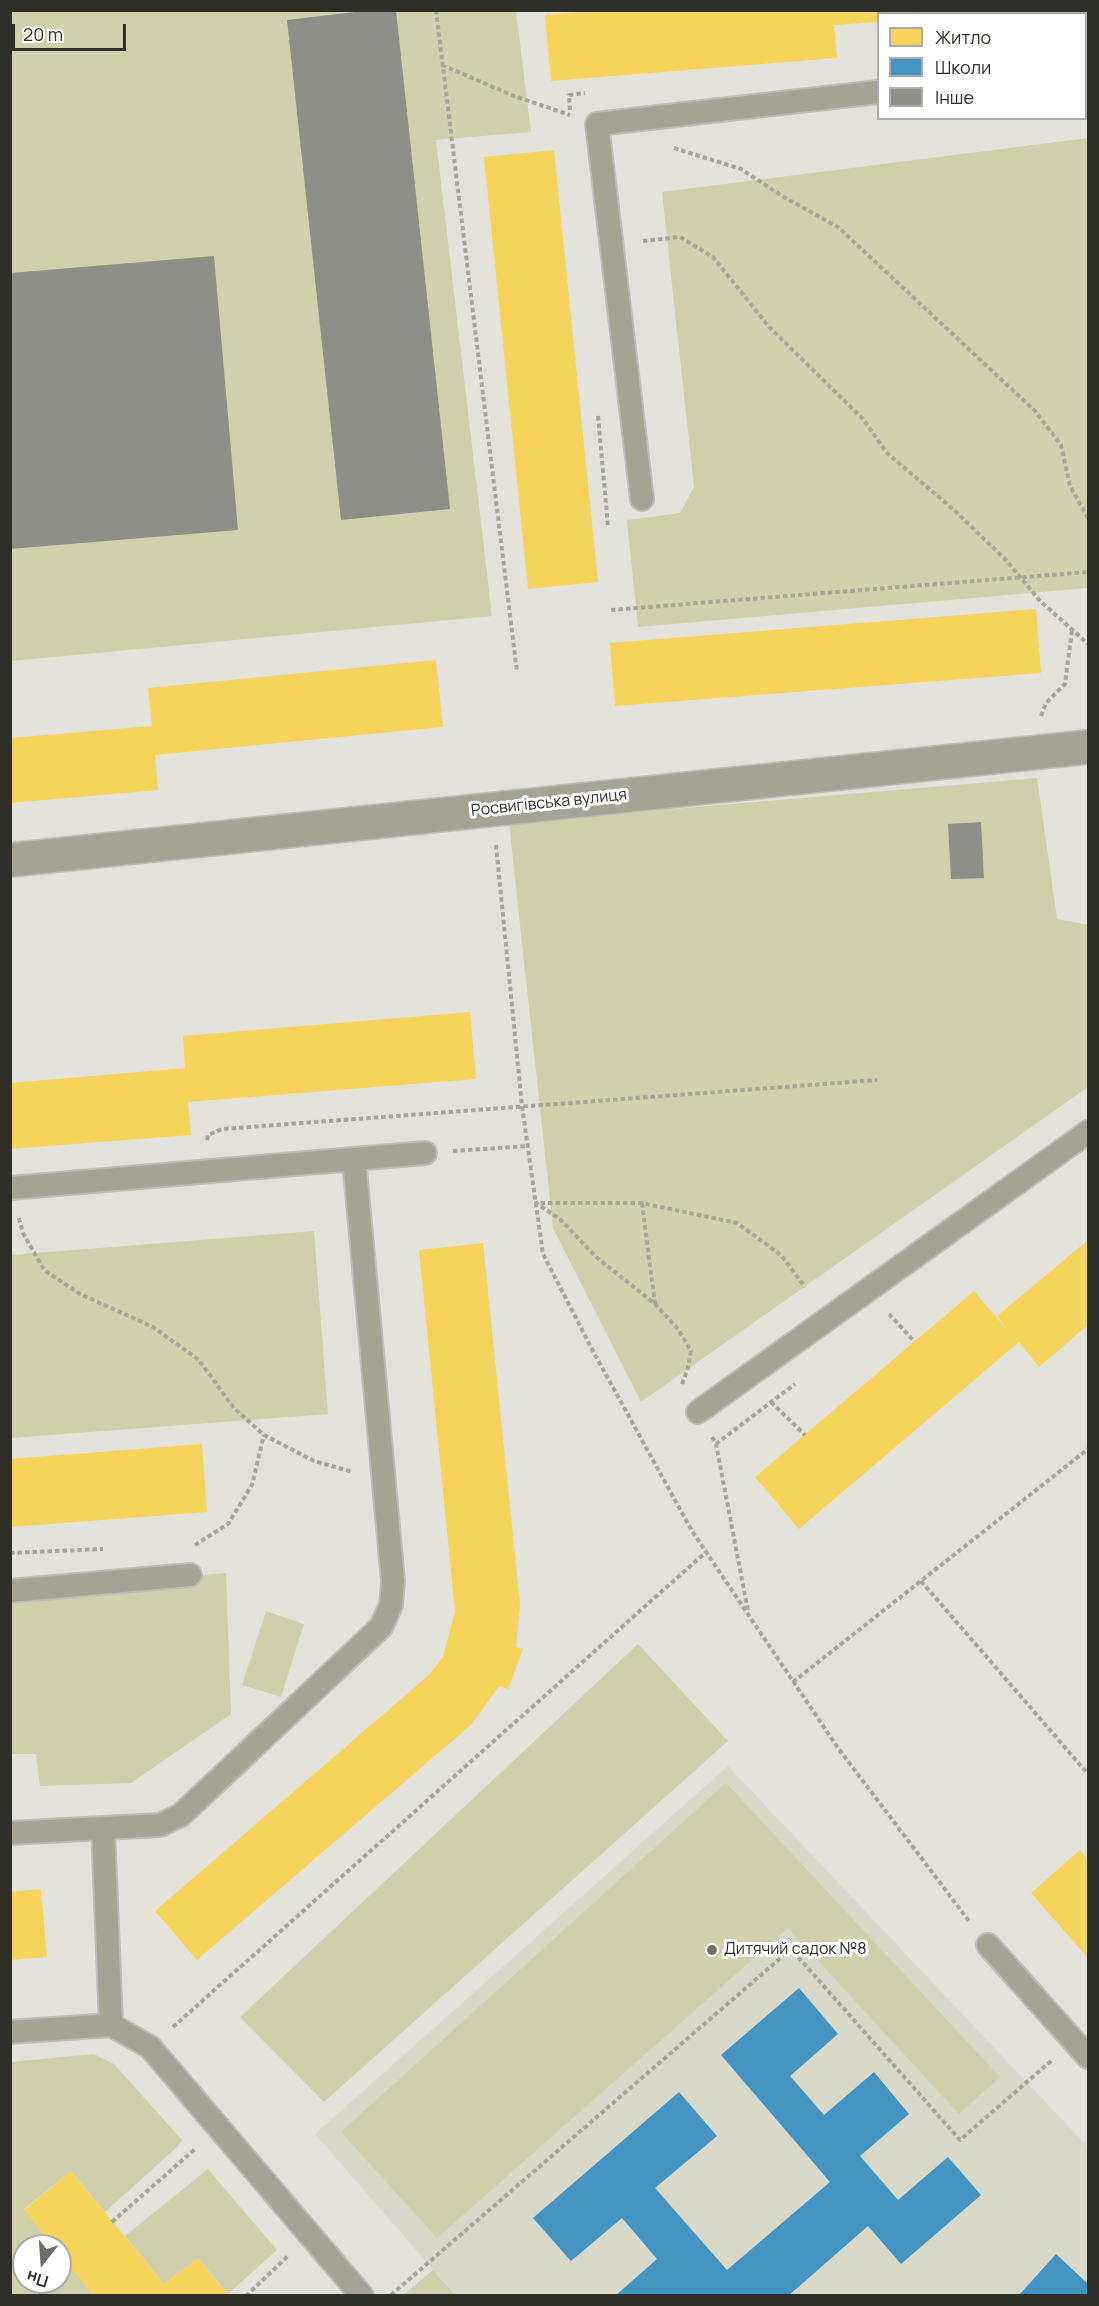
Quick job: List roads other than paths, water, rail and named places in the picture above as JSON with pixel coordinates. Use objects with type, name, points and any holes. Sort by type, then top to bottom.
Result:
[{"type":"street","name":"Росвигівська вулиця","points":[[10,860],[1089,747]]},
{"type":"lane","points":[[642,499],[597,124],[877,92]]},
{"type":"lane","points":[[698,1412],[1089,1132]]},
{"type":"lane","points":[[10,1188],[425,1153]]},
{"type":"lane","points":[[10,1833],[160,1825],[181,1815],[381,1627],[392,1605],[393,1581],[354,1159]]},
{"type":"lane","points":[[10,1591],[190,1575]]},
{"type":"lane","points":[[103,1828],[111,2025]]},
{"type":"lane","points":[[988,1945],[1081,2049]]},
{"type":"lane","points":[[10,2032],[111,2025],[150,2047],[362,2295]]},
{"type":"place","name":"Дитячий садок №8","points":[[712,1950]]}]
